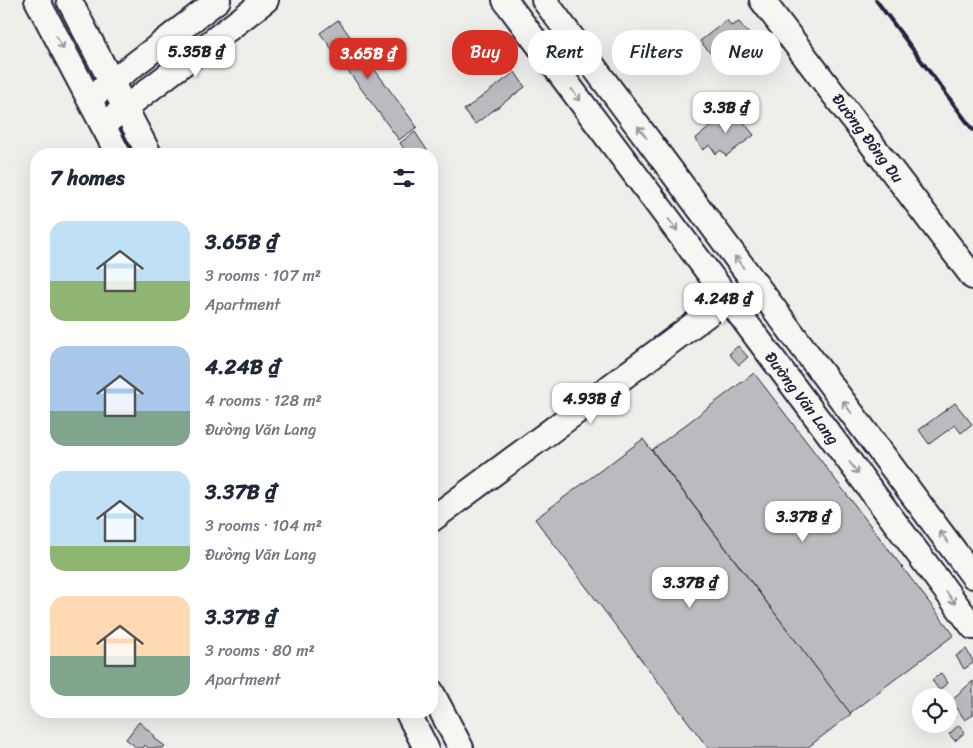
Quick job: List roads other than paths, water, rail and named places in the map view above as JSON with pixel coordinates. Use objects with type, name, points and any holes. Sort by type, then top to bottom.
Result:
[{"type":"street","points":[[37,0],[115,148]]},
{"type":"street","points":[[69,0],[147,148]]},
{"type":"street","points":[[89,100],[218,0]]},
{"type":"street","points":[[103,125],[266,0]]},
{"type":"street","name":"Đường Văn Lang","points":[[505,0],[973,627]]},
{"type":"street","name":"Đường Văn Lang","points":[[544,0],[973,576]]},
{"type":"street","name":"Đường Đông Du","points":[[762,0],[973,277]]},
{"type":"street","points":[[438,515],[728,299]]},
{"type":"street","points":[[438,704],[461,748]]},
{"type":"street","points":[[411,718],[426,748]]},
{"type":"railway","points":[[876,0],[973,130]]}]
